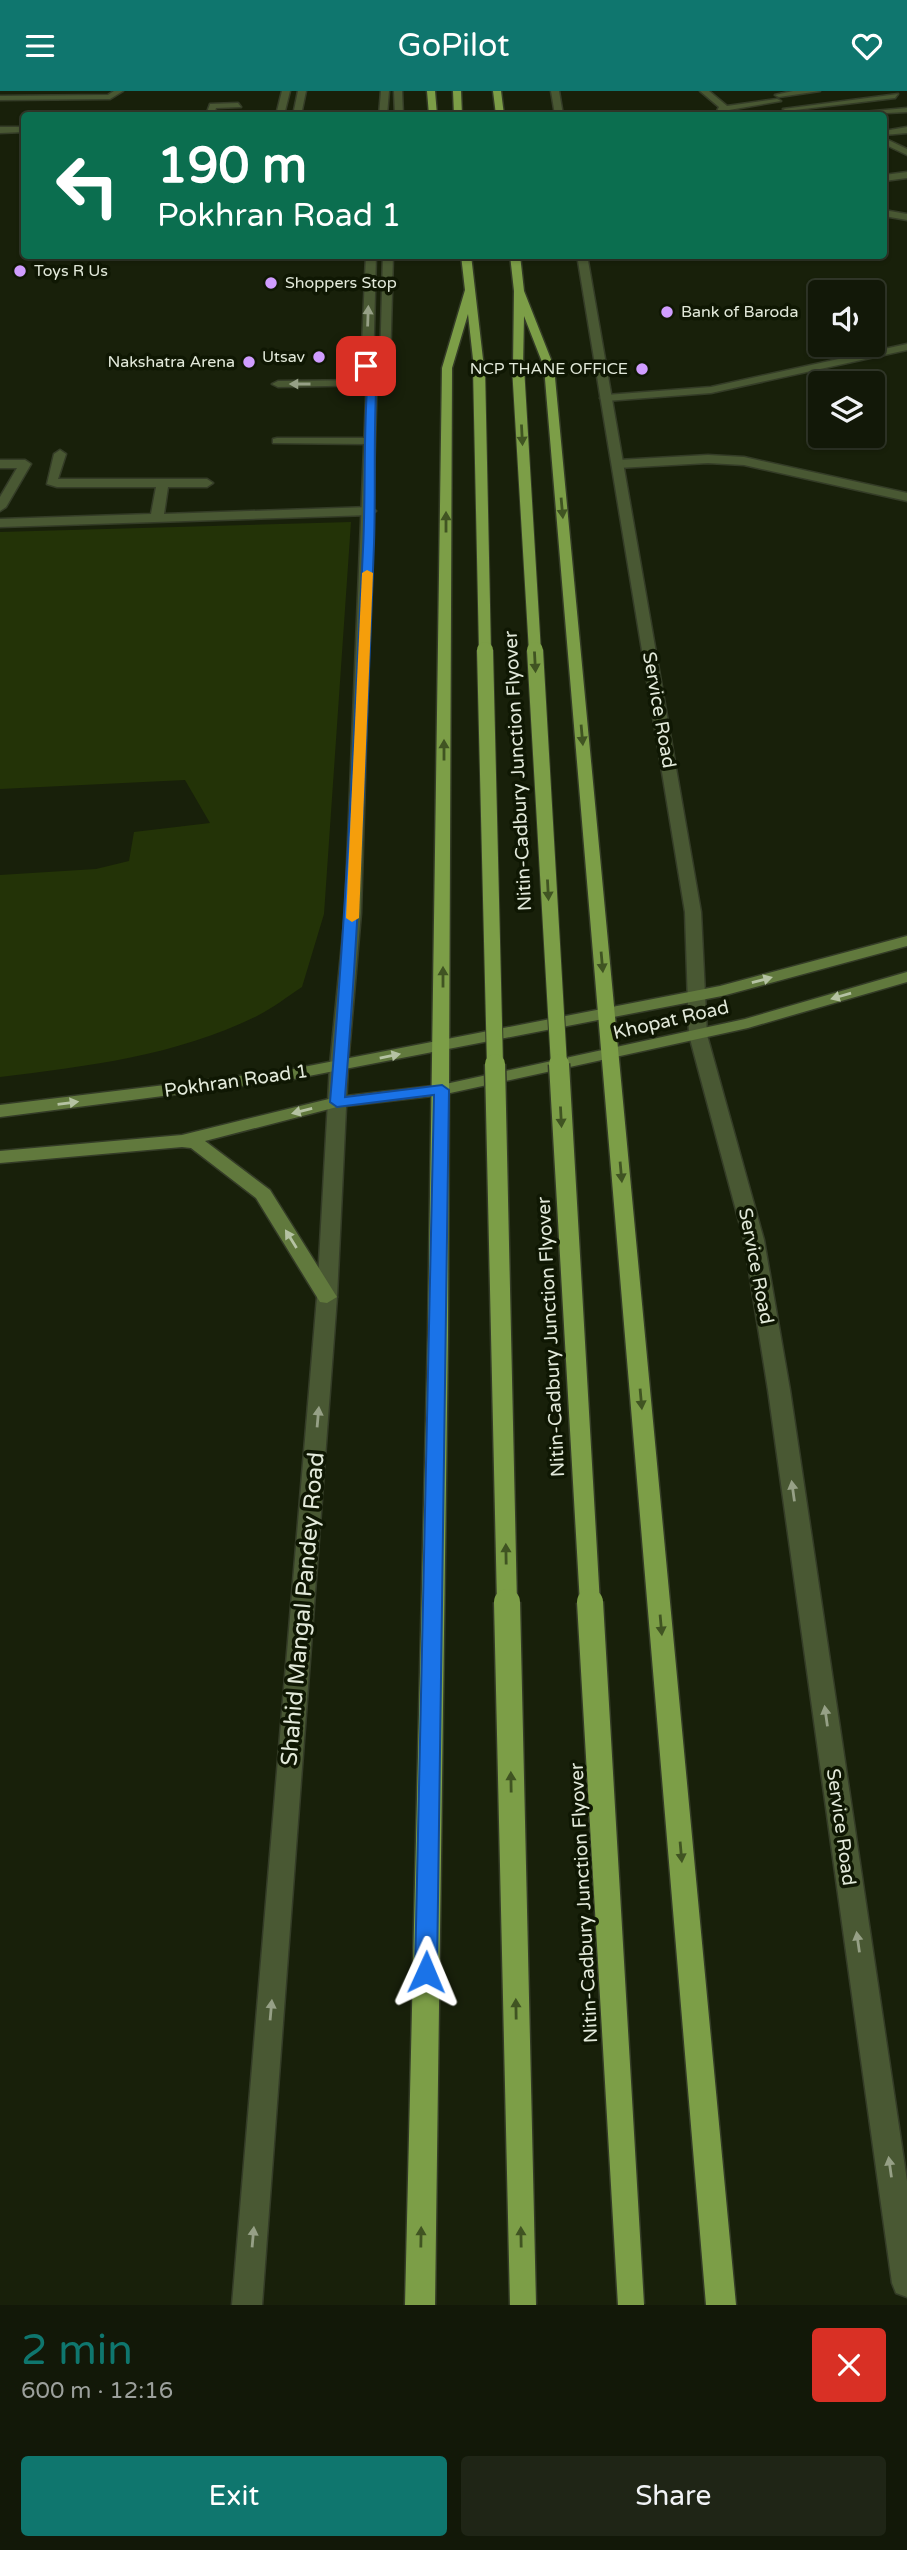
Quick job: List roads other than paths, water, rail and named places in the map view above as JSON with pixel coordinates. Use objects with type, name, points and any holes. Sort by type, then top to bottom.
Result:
[{"type":"highway","points":[[431,91],[433,112]]},
{"type":"highway","points":[[457,91],[458,112]]},
{"type":"highway","points":[[497,91],[500,112]]},
{"type":"highway","name":"Nitin-Cadbury Junction Flyover","points":[[466,259],[479,368],[523,2305]]},
{"type":"highway","points":[[515,259],[519,291],[549,367],[721,2305]]},
{"type":"highway","name":"Nitin-Cadbury Junction Flyover","points":[[519,291],[517,367],[631,2305]]},
{"type":"highway","points":[[420,2305],[442,1090],[447,368],[469,292]]},
{"type":"main road","name":"Khopat Road","points":[[511,1032],[696,996],[907,941]]},
{"type":"main road","name":"Khopat Road","points":[[442,1090],[698,1035],[907,977]]},
{"type":"main road","name":"Pokhran Road 1","points":[[0,1111],[288,1075],[511,1032]]},
{"type":"main road","name":"Pokhran Road 1","points":[[0,1157],[182,1141],[337,1102],[442,1090]]},
{"type":"main road","points":[[182,1141],[197,1145],[263,1194],[327,1297]]},
{"type":"street","points":[[0,95],[80,91]]},
{"type":"street","points":[[0,95],[110,97],[119,91]]},
{"type":"street","points":[[281,112],[286,91]]},
{"type":"street","points":[[298,112],[302,91]]},
{"type":"street","points":[[383,112],[385,91]]},
{"type":"street","points":[[398,91],[399,112]]},
{"type":"street","points":[[555,91],[558,112]]},
{"type":"street","points":[[704,91],[723,106],[816,91]]},
{"type":"street","points":[[885,91],[907,101]]},
{"type":"street","points":[[231,95],[239,95],[236,112]]},
{"type":"street","points":[[776,96],[787,109],[794,112]]},
{"type":"street","points":[[787,109],[895,96]]},
{"type":"street","points":[[211,112],[213,106],[237,105]]},
{"type":"street","points":[[723,106],[720,109],[726,112]]},
{"type":"street","points":[[885,112],[907,110]]},
{"type":"street","points":[[0,130],[21,130]]},
{"type":"street","points":[[887,133],[907,130]]},
{"type":"street","points":[[887,142],[907,152]]},
{"type":"street","points":[[887,178],[907,175]]},
{"type":"street","points":[[887,214],[907,217]]},
{"type":"street","points":[[0,523],[370,511],[368,441],[372,378],[366,366],[371,259]]},
{"type":"street","points":[[278,384],[372,378],[385,367],[388,259]]},
{"type":"street","name":"Service Road","points":[[583,259],[693,912],[698,1035],[754,1240],[781,1404],[907,2283]]},
{"type":"street","points":[[606,398],[711,390],[907,347]]},
{"type":"street","points":[[277,441],[368,441]]},
{"type":"street","points":[[618,464],[708,459],[744,461],[907,497]]},
{"type":"street","points":[[0,464],[44,462]]},
{"type":"street","points":[[44,462],[51,481],[57,483],[207,483]]},
{"type":"street","points":[[0,507],[44,462]]},
{"type":"street","points":[[157,518],[163,483]]},
{"type":"street","name":"Shahid Mangal Pandey Road","points":[[247,2305],[327,1297],[339,1065],[353,912],[370,511]]},
{"type":"place","name":"Toys R Us","points":[[20,271]]},
{"type":"place","name":"Shoppers Stop","points":[[271,283]]},
{"type":"place","name":"Bank of Baroda","points":[[667,312]]},
{"type":"place","name":"Utsav","points":[[319,357]]},
{"type":"place","name":"Nakshatra Arena","points":[[249,362]]},
{"type":"place","name":"NCP THANE OFFICE","points":[[642,369]]}]
